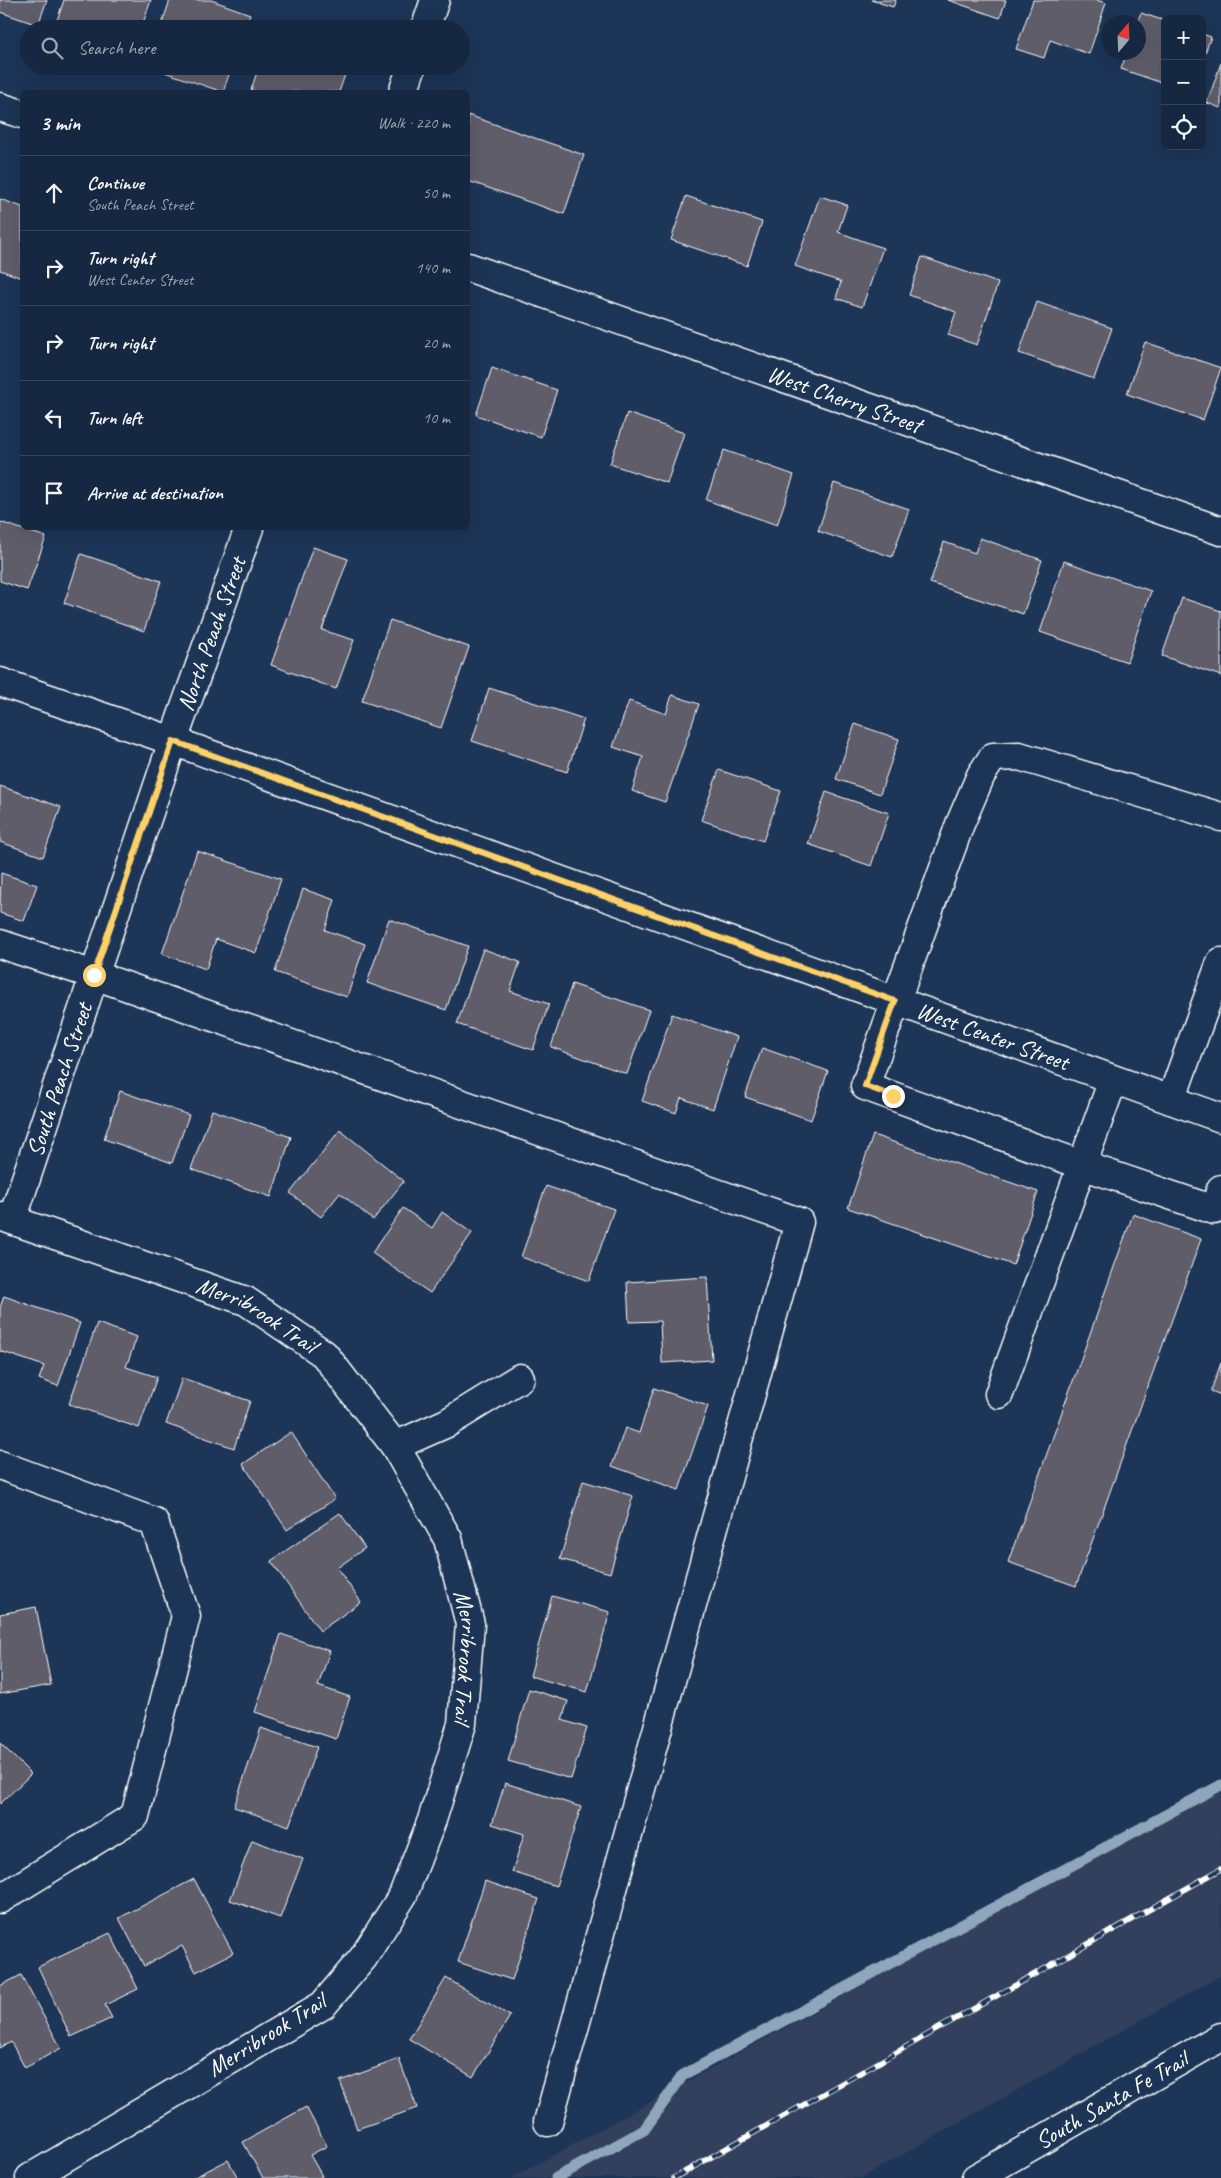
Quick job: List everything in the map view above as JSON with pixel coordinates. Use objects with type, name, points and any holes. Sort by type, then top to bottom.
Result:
[{"type":"street","points":[[428,20],[435,0]]},
{"type":"street","points":[[404,90],[409,75]]},
{"type":"street","points":[[0,107],[20,113]]},
{"type":"street","name":"West Cherry Street","points":[[470,268],[1221,531]]},
{"type":"street","name":"North Peach Street","points":[[173,741],[248,530]]},
{"type":"street","name":"West Center Street","points":[[0,682],[173,741],[1221,1118]]},
{"type":"street","name":"South Peach Street","points":[[6,1218],[94,975],[173,741]]},
{"type":"street","points":[[1221,817],[1019,756],[993,757],[981,774],[960,824],[865,1086],[1082,1165],[1214,1210],[1221,1189]]},
{"type":"street","points":[[0,944],[94,975],[799,1222],[548,2122]]},
{"type":"street","points":[[1171,1100],[1221,962]]},
{"type":"street","points":[[1000,1394],[1113,1080]]},
{"type":"street","name":"Merribrook Trail","points":[[6,1218],[246,1301],[324,1354],[395,1446],[448,1539],[470,1624],[462,1724],[432,1820],[403,1895],[362,1958],[323,2005],[30,2178]]},
{"type":"street","points":[[395,1446],[447,1423],[520,1378]]},
{"type":"street","points":[[0,1465],[154,1522],[186,1616],[134,1816],[0,1899]]},
{"type":"street","name":"South Santa Fe Trail","points":[[976,2178],[1221,2037]]},
{"type":"shaded area","points":[[1221,1788],[1221,1975],[861,2178],[512,2178]]},
{"type":"building","points":[[0,0],[47,0],[40,20],[23,20],[0,12]]},
{"type":"building","points":[[64,0],[151,0],[144,20],[57,20]]},
{"type":"building","points":[[170,0],[211,0],[250,14],[248,20],[163,20]]},
{"type":"building","points":[[871,0],[896,0],[893,7]]},
{"type":"building","points":[[948,0],[1006,0],[1000,18]]},
{"type":"building","points":[[1033,0],[1096,0],[1106,3],[1089,54],[1050,40],[1044,58],[1016,49]]},
{"type":"building","points":[[1141,13],[1161,20],[1161,83],[1121,69],[1124,60],[1146,60],[1146,15],[1140,15]]},
{"type":"building","points":[[1206,35],[1211,37],[1206,50]]},
{"type":"building","points":[[1221,63],[1221,108],[1207,103]]},
{"type":"building","points":[[173,75],[229,75],[224,90],[217,90]]},
{"type":"building","points":[[256,75],[345,75],[340,90],[251,90]]},
{"type":"building","points":[[470,116],[584,155],[564,214],[470,182]]},
{"type":"building","points":[[686,196],[762,222],[747,266],[671,240]]},
{"type":"building","points":[[820,196],[847,205],[838,232],[883,248],[862,307],[836,298],[841,282],[795,266]]},
{"type":"building","points":[[0,199],[20,206],[20,277],[0,270]]},
{"type":"building","points":[[922,257],[998,283],[977,345],[948,335],[956,312],[909,295]]},
{"type":"building","points":[[1037,302],[1112,328],[1094,379],[1019,353]]},
{"type":"building","points":[[1145,342],[1221,368],[1203,420],[1127,394]]},
{"type":"building","points":[[492,368],[557,390],[541,437],[476,415]]},
{"type":"building","points":[[627,413],[684,433],[667,483],[610,464]]},
{"type":"building","points":[[724,450],[794,475],[777,525],[706,500]]},
{"type":"building","points":[[834,483],[909,509],[892,557],[818,531]]},
{"type":"building","points":[[0,522],[46,537],[27,590],[0,581]]},
{"type":"building","points":[[980,538],[1042,560],[1023,614],[930,583],[944,542],[975,553]]},
{"type":"building","points":[[313,547],[348,559],[322,630],[354,640],[336,689],[271,665]]},
{"type":"building","points":[[81,554],[161,581],[144,631],[64,603]]},
{"type":"building","points":[[1064,561],[1151,591],[1127,662],[1040,632]]},
{"type":"building","points":[[1182,598],[1221,611],[1221,676],[1162,656]]},
{"type":"building","points":[[390,620],[469,647],[441,728],[362,701]]},
{"type":"building","points":[[489,688],[584,719],[567,772],[472,741]]},
{"type":"building","points":[[672,695],[699,704],[665,802],[632,791],[643,757],[613,747],[629,701],[666,714]]},
{"type":"building","points":[[855,724],[899,739],[880,794],[836,779]]},
{"type":"building","points":[[719,770],[781,791],[763,841],[701,820]]},
{"type":"building","points":[[0,786],[61,807],[43,857],[0,842]]},
{"type":"building","points":[[826,792],[889,813],[871,866],[808,844]]},
{"type":"building","points":[[197,851],[281,879],[256,953],[216,939],[206,969],[162,954]]},
{"type":"building","points":[[1,873],[37,885],[24,921],[0,913]]},
{"type":"building","points":[[303,889],[335,900],[325,930],[365,944],[347,997],[275,972]]},
{"type":"building","points":[[389,919],[468,946],[446,1010],[367,983]]},
{"type":"building","points":[[483,949],[520,962],[510,991],[549,1004],[533,1050],[457,1024]]},
{"type":"building","points":[[572,984],[649,1010],[627,1074],[551,1047]]},
{"type":"building","points":[[672,1014],[737,1037],[713,1109],[681,1098],[676,1113],[642,1101]]},
{"type":"building","points":[[762,1048],[828,1071],[811,1120],[745,1097]]},
{"type":"building","points":[[120,1091],[189,1115],[172,1163],[104,1139]]},
{"type":"building","points":[[212,1110],[291,1137],[271,1197],[191,1169]]},
{"type":"building","points":[[340,1130],[404,1181],[373,1220],[340,1193],[321,1217],[290,1193]]},
{"type":"building","points":[[873,1135],[1038,1192],[1013,1265],[848,1208]]},
{"type":"building","points":[[546,1186],[614,1209],[589,1281],[521,1257]]},
{"type":"building","points":[[403,1208],[432,1228],[442,1212],[472,1233],[430,1293],[372,1253]]},
{"type":"building","points":[[1133,1214],[1201,1239],[1076,1586],[1008,1562]]},
{"type":"building","points":[[707,1277],[712,1360],[662,1363],[660,1321],[629,1322],[627,1282]]},
{"type":"building","points":[[4,1296],[80,1323],[58,1386],[39,1379],[44,1366],[0,1351],[0,1308]]},
{"type":"building","points":[[97,1323],[137,1337],[126,1367],[157,1377],[139,1428],[69,1404]]},
{"type":"building","points":[[1221,1363],[1221,1395],[1211,1391]]},
{"type":"building","points":[[182,1378],[250,1401],[234,1448],[166,1424]]},
{"type":"building","points":[[654,1388],[708,1406],[679,1490],[612,1466],[625,1428],[639,1433]]},
{"type":"building","points":[[291,1432],[335,1499],[287,1530],[243,1464]]},
{"type":"building","points":[[583,1481],[633,1496],[610,1573],[560,1559]]},
{"type":"building","points":[[340,1513],[365,1548],[337,1568],[361,1602],[320,1631],[271,1561]]},
{"type":"building","points":[[552,1596],[610,1612],[587,1692],[530,1676]]},
{"type":"building","points":[[36,1607],[51,1685],[0,1694],[0,1614]]},
{"type":"building","points":[[281,1634],[330,1651],[318,1686],[350,1697],[336,1739],[255,1712]]},
{"type":"building","points":[[529,1689],[568,1701],[562,1720],[587,1728],[571,1779],[508,1761]]},
{"type":"building","points":[[261,1728],[317,1747],[289,1826],[234,1807]]},
{"type":"building","points":[[0,1743],[31,1774],[0,1804]]},
{"type":"building","points":[[505,1783],[581,1807],[556,1886],[512,1872],[524,1834],[492,1824]]},
{"type":"building","points":[[252,1840],[303,1859],[280,1918],[230,1900]]},
{"type":"building","points":[[194,1879],[233,1953],[196,1972],[182,1946],[144,1966],[119,1918]]},
{"type":"building","points":[[485,1881],[539,1899],[512,1980],[458,1962]]},
{"type":"building","points":[[110,1933],[138,1989],[105,2005],[112,2018],[71,2037],[38,1967]]},
{"type":"building","points":[[21,1975],[61,2048],[25,2068],[11,2042],[0,2048],[0,1986]]},
{"type":"building","points":[[446,1978],[510,2016],[473,2077],[409,2039]]},
{"type":"building","points":[[399,2059],[417,2108],[357,2129],[340,2081]]},
{"type":"building","points":[[306,2107],[327,2146],[310,2155],[322,2176],[318,2178],[263,2178],[243,2142]]},
{"type":"building","points":[[228,2160],[238,2178],[193,2178]]},
{"type":"waterway","points":[[556,2178],[644,2130],[683,2075],[1221,1785]]},
{"type":"railway","points":[[674,2178],[1221,1869]]},
{"type":"route","points":[[94,975],[173,741],[895,1001],[865,1086],[893,1096]]}]
